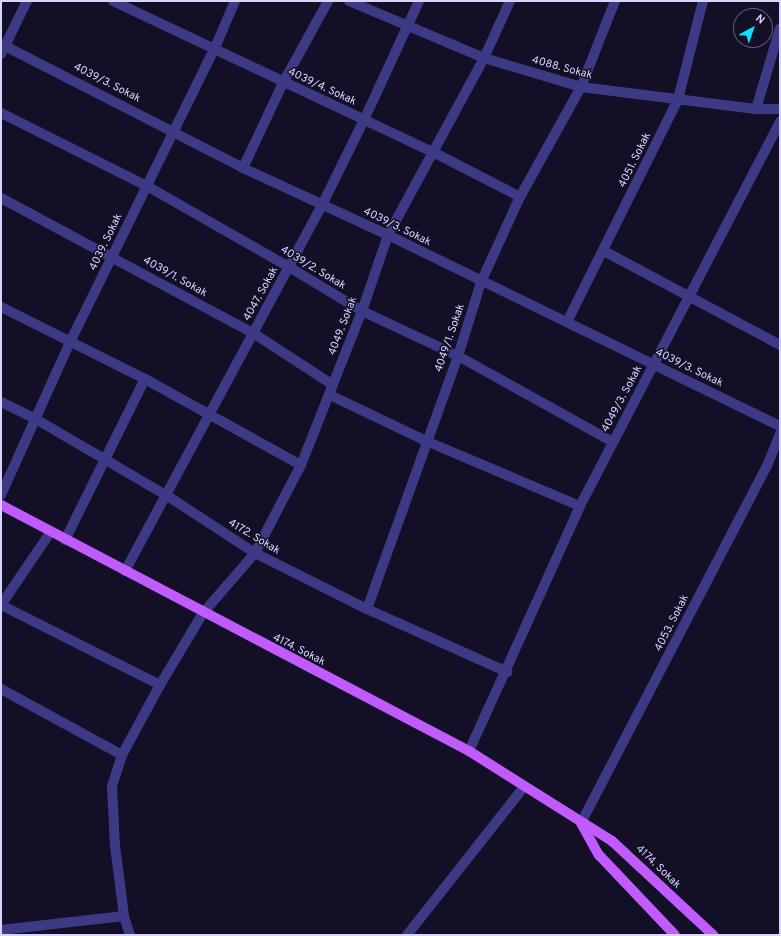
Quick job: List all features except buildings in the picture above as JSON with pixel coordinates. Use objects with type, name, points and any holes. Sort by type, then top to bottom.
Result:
[{"type":"main road","name":"4174. Sokak","points":[[1,505],[50,533],[469,751],[624,850],[713,935]]},
{"type":"main road","name":"4174. Sokak","points":[[581,823],[599,855],[675,935]]},
{"type":"street","points":[[3,50],[27,1]]},
{"type":"street","name":"4039/4. Sokak","points":[[113,1],[283,83],[433,152],[520,197]]},
{"type":"street","name":"4039. Sokak","points":[[1,494],[34,418],[71,340],[214,50],[235,1]]},
{"type":"street","points":[[244,168],[283,83],[328,1]]},
{"type":"street","name":"4088. Sokak","points":[[349,1],[406,27],[484,58],[581,87],[756,109],[780,109]]},
{"type":"street","name":"4047. Sokak","points":[[125,571],[208,413],[322,205],[364,120],[418,1]]},
{"type":"street","name":"4049. Sokak","points":[[130,935],[124,916],[115,846],[112,786],[122,755],[160,685],[203,613],[255,553],[301,465],[362,312],[388,235],[484,58],[510,1]]},
{"type":"street","name":"4049/1. Sokak","points":[[367,609],[426,441],[458,356],[481,282],[520,197],[581,87],[615,1]]},
{"type":"street","name":"4051. Sokak","points":[[567,322],[604,251],[678,99],[703,1]]},
{"type":"street","points":[[756,109],[780,28]]},
{"type":"street","name":"4039/3. Sokak","points":[[3,50],[174,131],[244,168],[388,235],[481,282],[655,364],[780,426]]},
{"type":"street","name":"4039/2. Sokak","points":[[1,113],[147,186],[289,266],[362,312],[458,356],[613,442]]},
{"type":"street","name":"4049/3. Sokak","points":[[469,751],[580,506],[780,122]]},
{"type":"street","name":"4039/1. Sokak","points":[[1,198],[253,333],[332,390],[426,441],[580,506]]},
{"type":"street","points":[[604,251],[780,345]]},
{"type":"street","points":[[1,308],[71,340],[146,378],[301,465]]},
{"type":"street","points":[[65,540],[146,378]]},
{"type":"street","name":"4172. Sokak","points":[[1,402],[34,418],[166,495],[255,553],[367,609],[506,672]]},
{"type":"street","name":"4053. Sokak","points":[[581,823],[767,466],[780,433]]},
{"type":"street","points":[[50,533],[1,605],[160,685]]},
{"type":"street","points":[[1,689],[122,755]]},
{"type":"street","points":[[407,935],[524,787]]},
{"type":"street","points":[[1,930],[124,916]]}]
